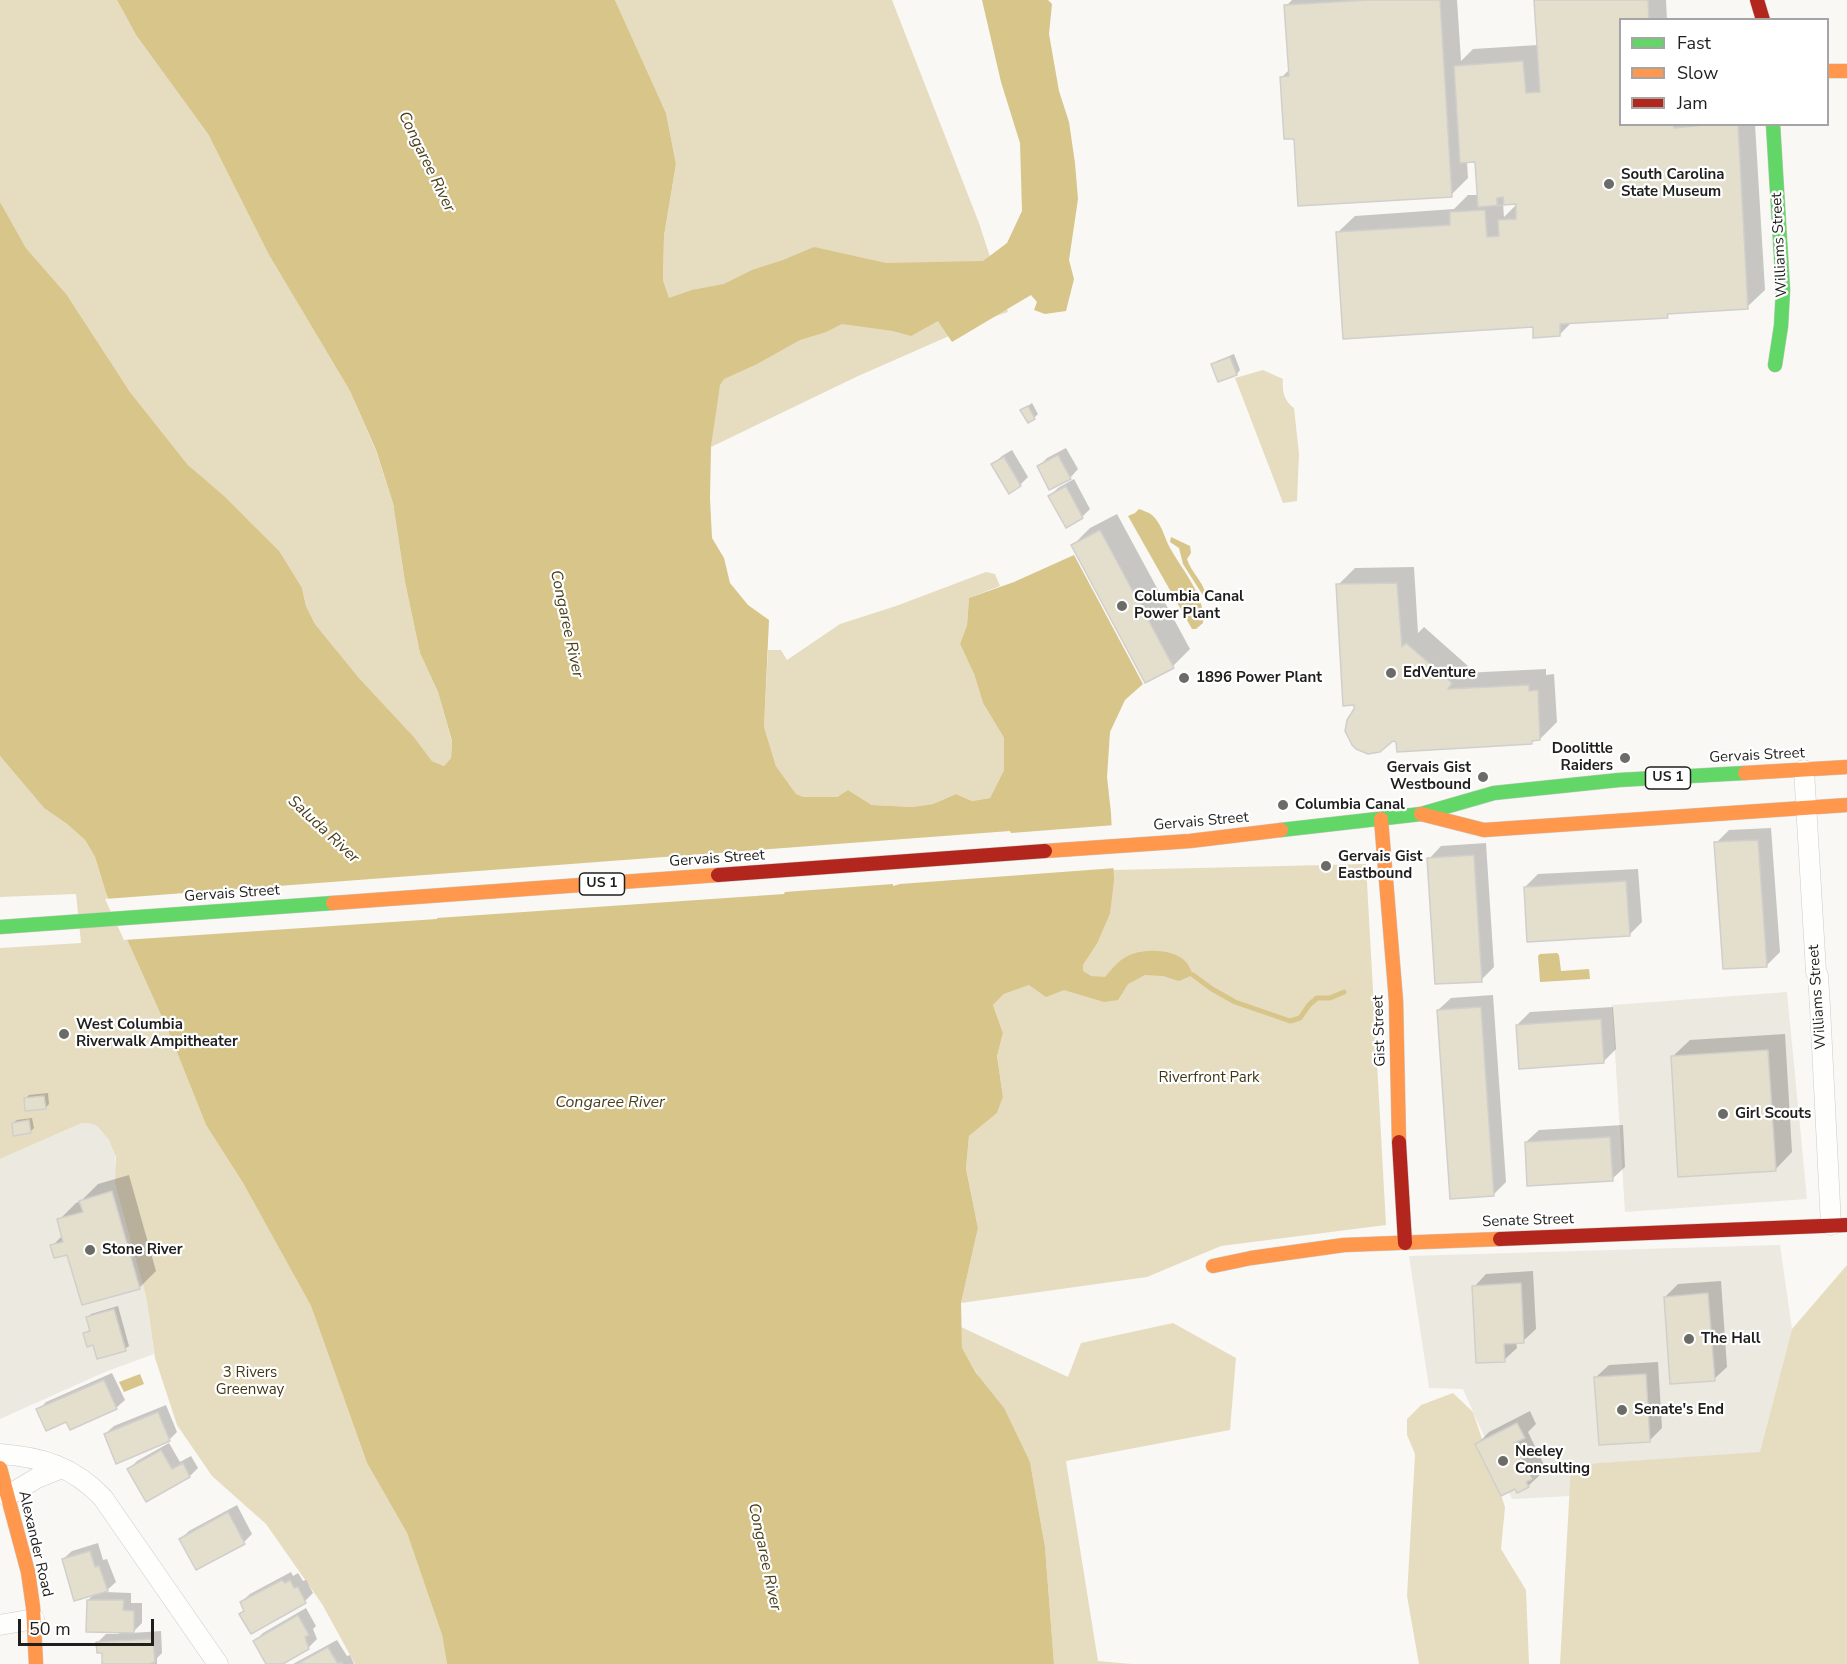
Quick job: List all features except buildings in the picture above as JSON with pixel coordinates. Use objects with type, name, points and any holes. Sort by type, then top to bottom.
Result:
[{"type":"main road","points":[[1757,0],[1762,18]]},
{"type":"main road","points":[[1829,71],[1847,71]]},
{"type":"main road","name":"Williams Street","points":[[1773,126],[1783,290],[1781,327],[1775,366]]},
{"type":"main road","name":"Gervais Street","points":[[7,927],[1190,841],[1421,814],[1494,793],[1618,780],[1847,767]]},
{"type":"main road","name":"Gervais Street","points":[[1421,814],[1484,830],[1847,805]]},
{"type":"main road","name":"Gist Street","points":[[1381,819],[1396,1000],[1400,1175],[1405,1243]]},
{"type":"main road","name":"Senate Street","points":[[1213,1266],[1251,1258],[1344,1245],[1839,1225]]},
{"type":"main road","name":"Alexander Road","points":[[0,1468],[28,1572],[34,1619],[36,1664]]},
{"type":"street","name":"Williams Street","points":[[1804,770],[1816,972],[1839,1225]]},
{"type":"street","points":[[0,1454],[40,1459],[62,1468],[81,1478],[103,1498],[218,1664]]},
{"type":"street","points":[[7,1496],[42,1476],[62,1468]]},
{"type":"street","points":[[0,1625],[34,1619]]},
{"type":"shaded area","points":[[1787,992],[1807,1199],[1625,1212],[1612,1005]]},
{"type":"shaded area","points":[[82,1123],[97,1126],[115,1151],[116,1172],[146,1296],[154,1354],[105,1372],[0,1419],[0,1159]]},
{"type":"shaded area","points":[[1780,1245],[1792,1329],[1760,1453],[1572,1465],[1570,1496],[1512,1499],[1463,1389],[1429,1388],[1409,1256]]},
{"type":"green space","points":[[0,0],[117,0],[136,35],[208,134],[269,255],[350,391],[376,451],[393,503],[405,582],[420,653],[438,692],[452,742],[451,758],[444,766],[432,761],[414,737],[359,678],[315,624],[306,606],[302,588],[252,524],[188,465],[130,392],[67,295],[26,248],[0,202]]},
{"type":"green space","points":[[615,0],[892,0],[979,223],[1008,312],[856,377],[711,447],[719,384],[681,334],[663,280],[664,236],[676,164],[666,113]]},
{"type":"green space","points":[[1263,370],[1283,379],[1284,395],[1294,408],[1299,454],[1297,501],[1283,503],[1235,378]]},
{"type":"green space","points":[[986,572],[995,574],[1000,586],[969,598],[967,625],[960,644],[974,674],[983,703],[1004,738],[1004,770],[990,798],[972,801],[956,794],[933,804],[912,807],[872,805],[848,790],[837,797],[804,797],[796,794],[776,766],[764,727],[768,650],[781,650],[787,660],[840,624],[896,606]]},
{"type":"green space","name":"3 Rivers Greenway","points":[[0,756],[44,808],[85,840],[95,857],[106,893],[170,1035],[206,1125],[243,1183],[311,1306],[367,1463],[407,1533],[442,1635],[447,1664],[355,1664],[322,1604],[266,1524],[212,1476],[177,1425],[155,1358],[146,1296],[115,1183],[116,1157],[109,1140],[97,1126],[82,1123],[0,1159],[0,948],[81,943],[76,894],[0,897]]},
{"type":"green space","name":"Riverfront Park","points":[[1366,864],[1386,1225],[1221,1246],[1147,1277],[961,1303],[978,1228],[966,1169],[969,1136],[997,1113],[1003,1097],[997,1056],[1003,1033],[993,1005],[1004,994],[1083,965],[1097,944],[1110,914],[1113,870]]},
{"type":"green space","points":[[1847,1265],[1847,1664],[1560,1664],[1571,1465],[1760,1452],[1792,1329]]},
{"type":"green space","points":[[1173,1323],[1236,1358],[1230,1430],[1066,1461],[1098,1661],[1132,1664],[1054,1664],[1045,1547],[1030,1462],[962,1349],[961,1327],[1068,1377],[1081,1343]]},
{"type":"green space","points":[[1453,1393],[1473,1412],[1505,1507],[1501,1549],[1526,1590],[1529,1664],[1419,1664],[1407,1596],[1415,1454],[1407,1435],[1407,1419],[1421,1405]]},
{"type":"water","name":"Congaree River","points":[[117,0],[615,0],[666,113],[676,164],[664,236],[663,280],[669,298],[692,290],[724,284],[752,270],[814,247],[886,263],[983,261],[1007,243],[1022,211],[1020,143],[1001,82],[982,0],[1048,0],[1052,4],[1049,34],[1059,91],[1069,122],[1078,199],[1069,260],[1074,279],[1066,311],[1045,314],[1034,310],[1037,302],[1031,295],[952,342],[938,321],[911,336],[893,331],[842,324],[800,340],[724,379],[720,385],[711,447],[710,498],[712,538],[724,558],[730,583],[748,605],[769,620],[764,727],[776,766],[796,794],[804,797],[837,797],[848,790],[872,805],[912,807],[933,804],[956,794],[972,801],[990,798],[1004,770],[1004,738],[983,703],[974,674],[960,644],[967,625],[969,598],[1014,582],[1074,555],[1143,684],[1125,700],[1110,732],[1107,777],[1114,880],[1110,914],[1097,944],[1083,965],[1083,971],[1091,976],[1105,977],[1117,963],[1132,954],[1157,951],[1181,957],[1193,975],[1179,981],[1163,976],[1145,975],[1128,984],[1118,1000],[1104,1002],[1064,990],[1046,997],[1029,985],[1004,994],[993,1005],[1003,1033],[997,1056],[1003,1097],[997,1113],[969,1136],[966,1169],[978,1228],[961,1303],[962,1348],[976,1373],[1004,1408],[1030,1462],[1045,1547],[1054,1664],[447,1664],[442,1635],[407,1533],[367,1463],[311,1306],[243,1183],[206,1125],[170,1035],[106,893],[95,857],[85,840],[44,808],[0,756],[0,202],[26,248],[67,295],[130,392],[188,465],[225,497],[279,551],[302,588],[306,606],[315,624],[359,678],[414,737],[432,761],[444,766],[451,758],[452,741],[438,692],[420,653],[405,582],[393,503],[376,450],[350,391],[269,255],[208,134],[136,35]]},
{"type":"water","points":[[1139,509],[1152,515],[1158,522],[1170,548],[1197,594],[1203,613],[1203,623],[1196,629],[1192,629],[1128,516]]},
{"type":"water","points":[[1171,537],[1190,546],[1191,553],[1187,559],[1200,581],[1206,595],[1204,597],[1183,564],[1179,548],[1170,542]]},
{"type":"water","points":[[1557,953],[1561,971],[1589,969],[1590,979],[1540,982],[1538,956]]},
{"type":"water","points":[[140,1374],[144,1384],[124,1392],[119,1382]]},
{"type":"pier","points":[[1115,825],[1116,868],[893,886],[893,884],[785,892],[784,894],[124,940],[105,899],[1010,831],[1011,833]]},
{"type":"waterway","points":[[1193,975],[1235,1002],[1290,1021],[1300,1018],[1317,998],[1330,998],[1344,992]]},
{"type":"traffic: fast","points":[[1773,126],[1783,290],[1781,326],[1775,365]]},
{"type":"traffic: fast","points":[[1281,830],[1421,814],[1494,793],[1619,780],[1745,773]]},
{"type":"traffic: fast","points":[[0,927],[333,903]]},
{"type":"traffic: slow","points":[[1829,71],[1847,71]]},
{"type":"traffic: slow","points":[[1745,773],[1847,767]]},
{"type":"traffic: slow","points":[[1421,814],[1484,830],[1847,805]]},
{"type":"traffic: slow","points":[[1381,819],[1396,1001],[1399,1142]]},
{"type":"traffic: slow","points":[[1045,851],[1190,841],[1281,830]]},
{"type":"traffic: slow","points":[[333,903],[718,875]]},
{"type":"traffic: slow","points":[[1213,1266],[1251,1258],[1344,1245],[1500,1239]]},
{"type":"traffic: slow","points":[[0,1468],[28,1572],[33,1607],[36,1664]]},
{"type":"traffic: jam","points":[[1757,0],[1762,18]]},
{"type":"traffic: jam","points":[[718,875],[1045,851]]},
{"type":"traffic: jam","points":[[1399,1142],[1405,1243]]},
{"type":"traffic: jam","points":[[1500,1239],[1847,1225]]},
{"type":"place","name":"South Carolina State Museum","points":[[1609,184]]},
{"type":"place","name":"Columbia Canal Power Plant","points":[[1122,606]]},
{"type":"place","name":"EdVenture","points":[[1391,673]]},
{"type":"place","name":"1896 Power Plant","points":[[1184,678]]},
{"type":"place","name":"Doolittle Raiders","points":[[1625,758]]},
{"type":"place","name":"Gervais Gist Westbound","points":[[1483,777]]},
{"type":"place","name":"Columbia Canal","points":[[1283,805]]},
{"type":"place","name":"Gervais Gist Eastbound","points":[[1326,866]]},
{"type":"place","name":"West Columbia Riverwalk Ampitheater","points":[[64,1034]]},
{"type":"place","name":"Girl Scouts","points":[[1723,1114]]},
{"type":"place","name":"Stone River","points":[[90,1250]]},
{"type":"place","name":"The Hall","points":[[1689,1339]]},
{"type":"place","name":"Senate's End","points":[[1622,1410]]},
{"type":"place","name":"Neeley Consulting","points":[[1503,1461]]},
{"type":"water label","name":"Saluda River","points":[[323,830]]}]
